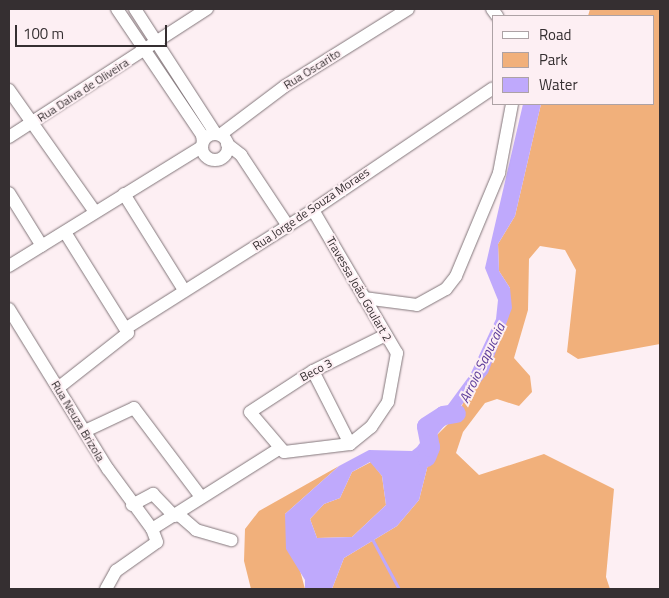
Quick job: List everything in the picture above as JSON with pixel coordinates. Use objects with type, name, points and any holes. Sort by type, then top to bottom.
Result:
[{"type":"street","points":[[117,9],[202,135],[202,144],[208,157],[216,159],[226,153],[221,138],[135,9]]},
{"type":"street","name":"Rua Dalva de Oliveira","points":[[9,137],[207,9]]},
{"type":"street","name":"Rua Oscarito","points":[[221,138],[284,86],[408,9]]},
{"type":"street","name":"Rua Jorge de Souza Moraes","points":[[128,327],[313,210],[492,89]]},
{"type":"street","points":[[9,90],[95,212]]},
{"type":"street","points":[[364,298],[417,304],[446,289],[456,276],[499,173],[512,105]]},
{"type":"street","points":[[9,266],[202,144],[221,138]]},
{"type":"street","points":[[221,138],[241,155],[288,226]]},
{"type":"street","points":[[9,193],[42,246]]},
{"type":"street","points":[[124,194],[184,290]]},
{"type":"street","name":"Travessa João Goulart 2","points":[[313,210],[396,353],[397,366],[388,402],[371,427],[350,444]]},
{"type":"street","points":[[58,388],[125,339],[128,327],[65,232]]},
{"type":"street","name":"Rua Neuza Brizola","points":[[9,309],[132,505],[152,529]]},
{"type":"street","name":"Beco 3","points":[[280,448],[250,412],[313,371],[386,336]]},
{"type":"street","points":[[106,589],[116,571],[157,542],[152,529],[280,448],[284,452],[350,444],[313,371]]},
{"type":"street","points":[[85,431],[134,408],[202,497]]},
{"type":"street","points":[[132,505],[153,494],[174,516]]},
{"type":"street","points":[[174,516],[180,515],[196,530],[232,540]]},
{"type":"green space","points":[[590,9],[660,9],[660,344],[578,359],[567,352],[576,270],[565,250],[540,246],[529,259],[528,310],[514,358],[530,376],[532,392],[519,406],[497,399],[485,403],[463,432],[456,453],[479,475],[544,454],[614,489],[606,577],[610,589],[332,589],[344,558],[397,526],[419,500],[435,437],[459,413],[510,288],[499,271],[498,244],[515,216],[541,105],[654,105],[654,15],[588,15]]},
{"type":"green space","points":[[371,462],[382,476],[386,505],[352,537],[317,538],[310,519],[324,504],[340,498],[352,472]]},
{"type":"green space","points":[[339,466],[285,514],[305,589],[251,589],[244,561],[245,529],[259,511]]},
{"type":"water","points":[[523,105],[541,105],[515,216],[498,244],[499,271],[510,288],[512,308],[488,373],[435,437],[419,500],[397,526],[344,558],[332,589],[305,589],[305,580],[286,549],[285,514],[339,466],[369,450],[412,451],[417,447],[470,375],[496,319],[498,300],[485,268]],"holes":[[[370,462],[382,476],[386,505],[352,537],[317,538],[310,519],[324,504],[340,498],[352,472]]]},
{"type":"waterway","name":"Arroio Sapucaia","points":[[426,457],[430,447],[426,426],[443,415],[456,413]]},
{"type":"waterway","points":[[371,537],[399,589]]}]
